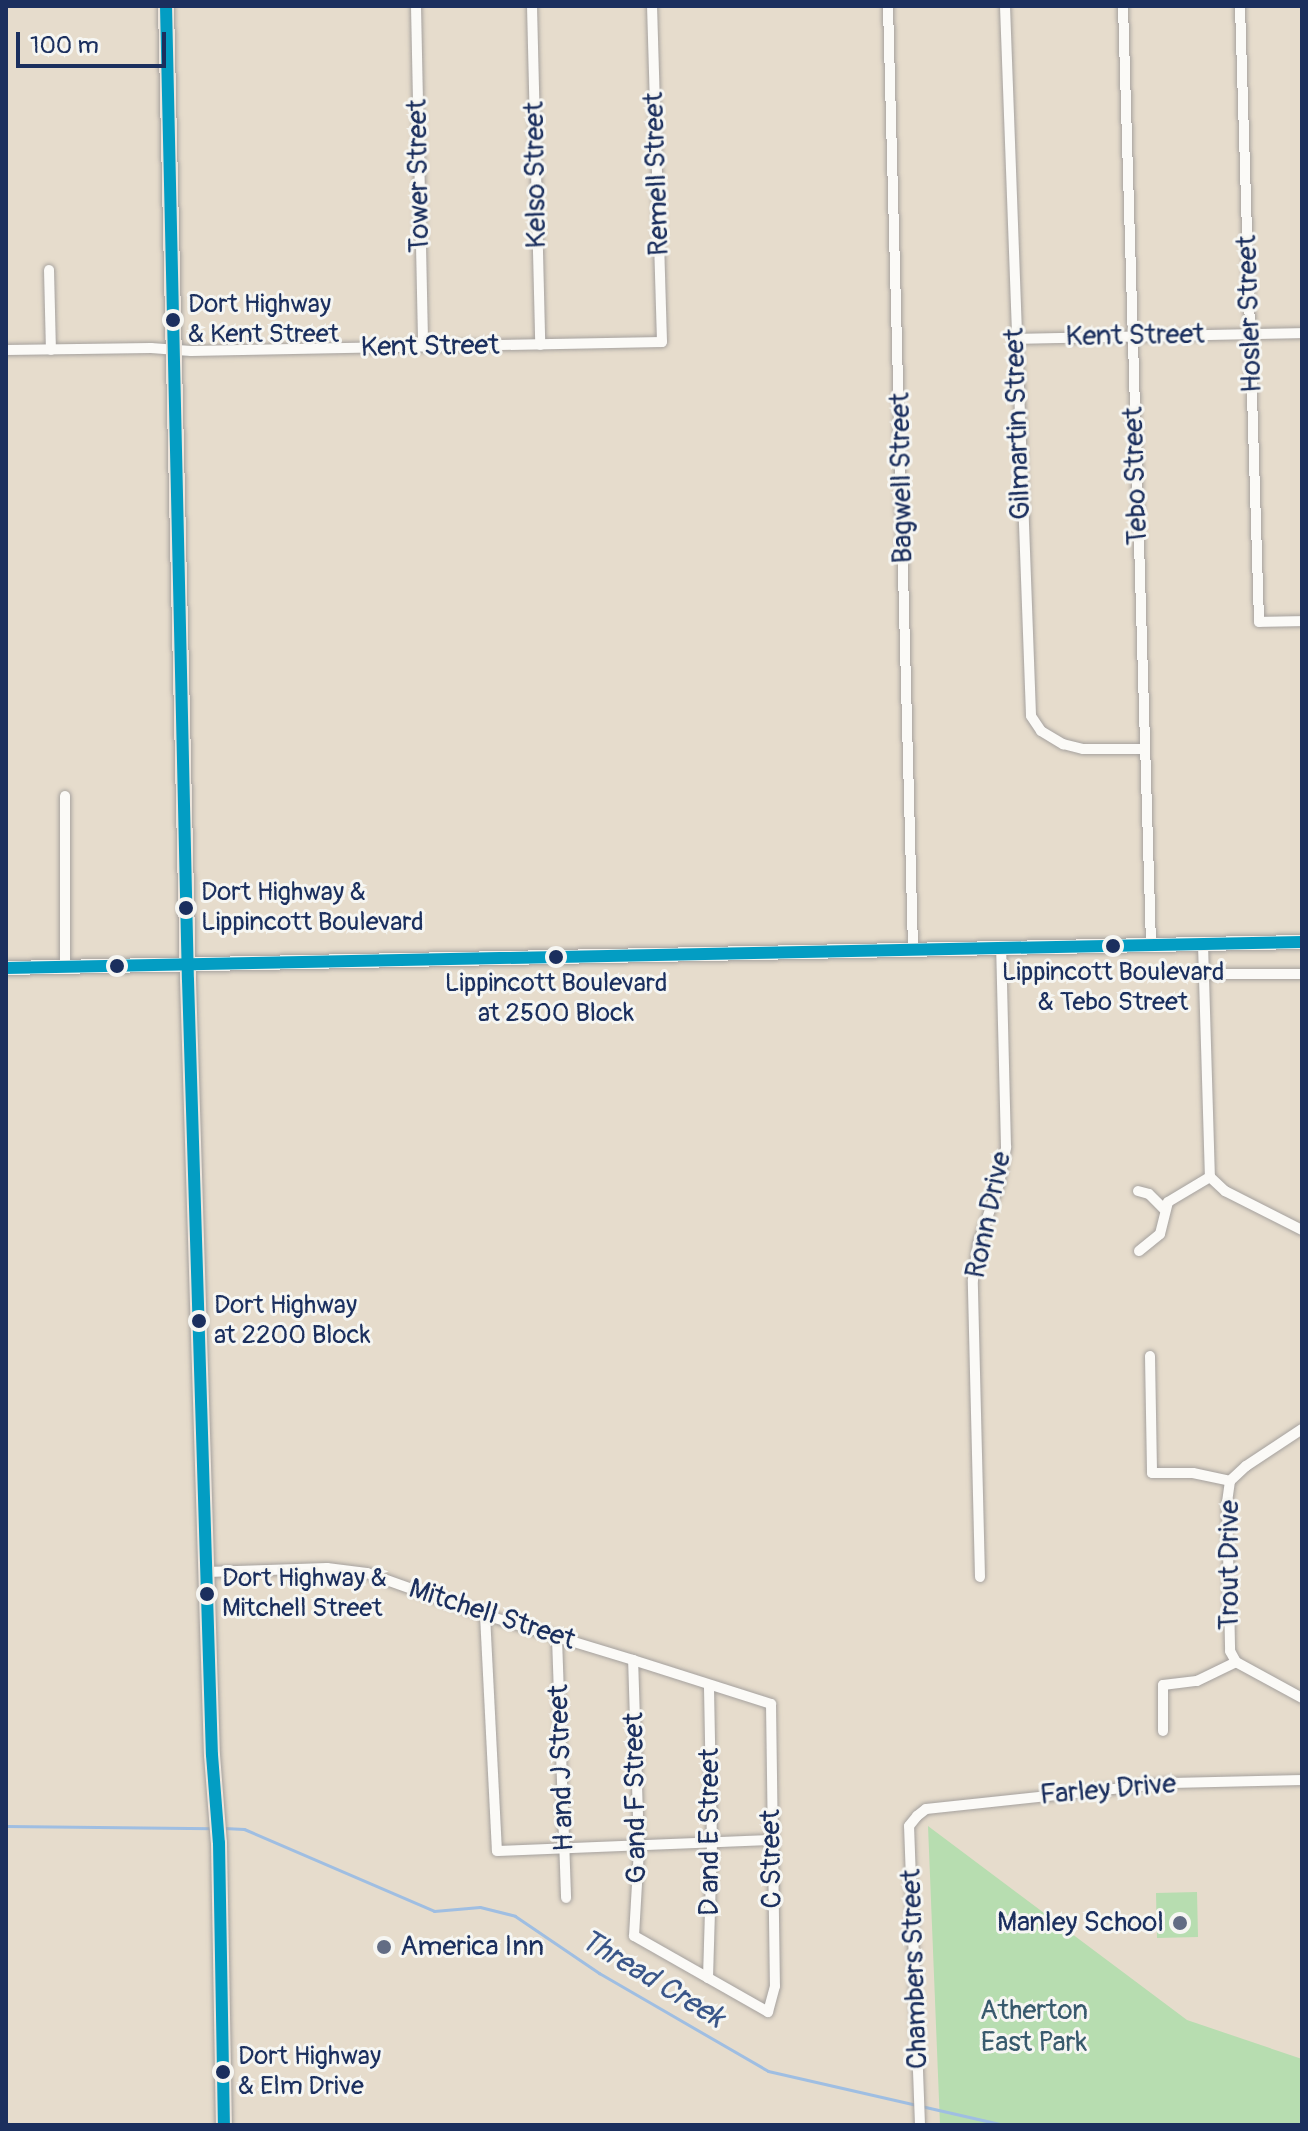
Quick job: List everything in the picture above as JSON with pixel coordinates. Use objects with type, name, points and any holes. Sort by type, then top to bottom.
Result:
[{"type":"main road","points":[[166,6],[188,965],[207,1572],[219,1843],[224,2125]]},
{"type":"street","name":"Tower Street","points":[[416,6],[423,346]]},
{"type":"street","name":"Kelso Street","points":[[532,6],[540,345]]},
{"type":"street","name":"Remell Street","points":[[652,6],[662,342]]},
{"type":"street","name":"Bagwell Street","points":[[888,6],[913,950]]},
{"type":"street","name":"Gilmartin Street","points":[[1005,6],[1031,716],[1041,731],[1063,744],[1083,749],[1144,749]]},
{"type":"street","name":"Tebo Street","points":[[1123,6],[1151,945]]},
{"type":"street","name":"Hosler Street","points":[[1240,6],[1259,622],[1302,621]]},
{"type":"street","points":[[49,270],[51,350]]},
{"type":"street","name":"Kent Street","points":[[1016,339],[1302,333]]},
{"type":"street","name":"Kent Street","points":[[6,350],[662,342]]},
{"type":"street","points":[[65,796],[65,968]]},
{"type":"street","points":[[6,968],[1302,942]]},
{"type":"street","points":[[1203,944],[1210,1177],[1225,1191],[1302,1230]]},
{"type":"street","name":"Ronn Drive","points":[[980,1577],[973,1280],[978,1244],[999,1184],[1006,1147],[1001,948]]},
{"type":"street","points":[[1203,974],[1302,974]]},
{"type":"street","points":[[1139,1251],[1160,1234],[1166,1205],[1210,1177]]},
{"type":"street","points":[[1138,1191],[1166,1205]]},
{"type":"street","points":[[1150,1356],[1152,1473],[1193,1473],[1230,1481]]},
{"type":"street","name":"Trout Drive","points":[[1302,1429],[1246,1466],[1230,1481],[1227,1502],[1230,1651],[1236,1662],[1302,1698]]},
{"type":"street","name":"Mitchell Street","points":[[207,1572],[327,1568],[367,1573],[485,1615],[771,1704]]},
{"type":"street","points":[[485,1615],[497,1851],[639,1848],[771,1840]]},
{"type":"street","name":"H and J Street","points":[[557,1638],[566,1898]]},
{"type":"street","name":"G and F Street","points":[[633,1660],[639,1848],[634,1936],[708,1978]]},
{"type":"street","points":[[1163,1731],[1163,1685],[1197,1681],[1236,1662]]},
{"type":"street","name":"D and E Street","points":[[708,1978],[712,1844],[709,1685]]},
{"type":"street","name":"C Street","points":[[708,1978],[768,2012],[775,1986],[771,1704]]},
{"type":"street","name":"Farley Drive","points":[[917,1816],[926,1809],[1171,1783],[1302,1780]]},
{"type":"street","name":"Chambers Street","points":[[917,1816],[909,1826],[920,2122]]},
{"type":"green space","name":"Atherton East Park","points":[[928,1826],[1187,2020],[1302,2059],[1302,2125],[940,2125]]},
{"type":"green space","points":[[1197,1892],[1198,1937],[1157,1938],[1156,1893]]},
{"type":"waterway","name":"Thread Creek","points":[[6,1826],[212,1828]]},
{"type":"waterway","name":"Thread Creek","points":[[224,1828],[244,1829],[434,1911],[480,1907],[515,1916],[599,1973],[768,2071],[1003,2125]]},
{"type":"transit line","points":[[166,6],[188,980],[212,1755],[219,1843],[224,2125]]},
{"type":"transit line","points":[[6,968],[1302,942]]},
{"type":"place","name":"Dort Highway & Kent Street","points":[[173,320]]},
{"type":"place","name":"Dort Highway & Lippincott Boulevard","points":[[186,908]]},
{"type":"place","name":"Lippincott Boulevard & Tebo Street","points":[[1113,946]]},
{"type":"place","name":"Lippincott Boulevard at 2500 Block","points":[[556,957]]},
{"type":"place","name":"Dort Highway at 2200 Block","points":[[199,1321]]},
{"type":"place","name":"Dort Highway & Mitchell Street","points":[[207,1594]]},
{"type":"place","name":"Manley School","points":[[1180,1923]]},
{"type":"place","name":"America Inn","points":[[384,1947]]},
{"type":"place","name":"Dort Highway & Elm Drive","points":[[223,2072]]}]
